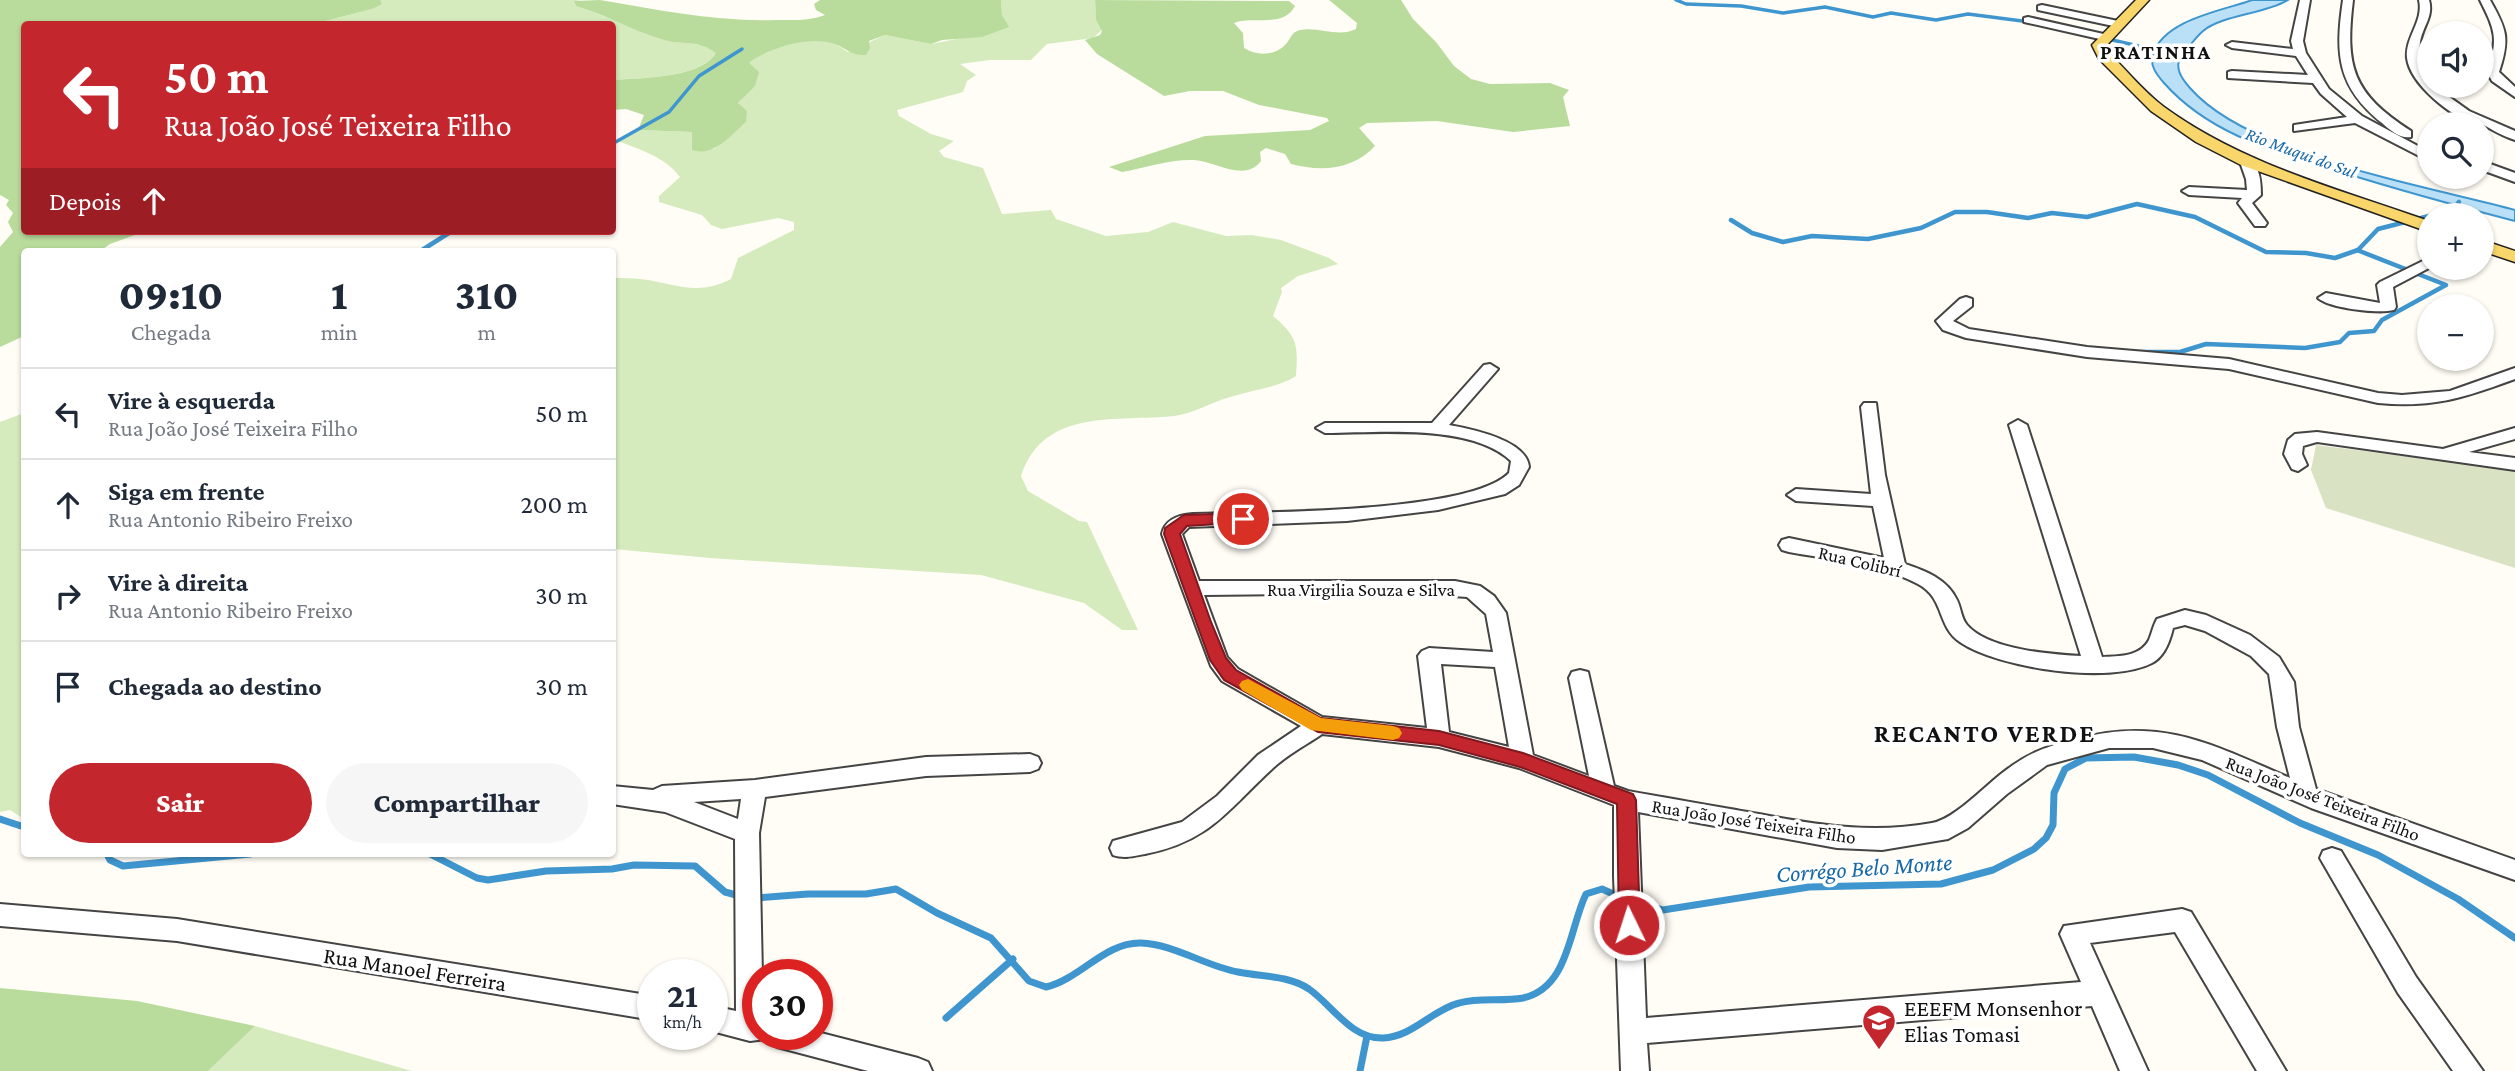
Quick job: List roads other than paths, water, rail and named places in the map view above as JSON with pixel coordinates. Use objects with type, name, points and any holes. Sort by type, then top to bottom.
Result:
[{"type":"main road","points":[[2143,0],[2099,45],[2100,50],[2156,108],[2201,139],[2247,162],[2417,223]]},
{"type":"main road","points":[[2494,249],[2515,257]]},
{"type":"street","points":[[2305,0],[2297,41],[2300,53],[2314,75],[2338,104],[2357,119],[2417,151]]},
{"type":"street","points":[[2348,0],[2345,24],[2346,68],[2354,84],[2373,108],[2417,140]]},
{"type":"street","points":[[2424,0],[2427,7],[2413,43],[2414,61],[2420,76],[2443,99],[2471,118],[2515,136]]},
{"type":"street","points":[[2485,0],[2502,32],[2503,40],[2493,72],[2496,78],[2515,93]]},
{"type":"street","points":[[2071,1],[2088,17]]},
{"type":"street","points":[[2042,8],[2118,24]]},
{"type":"street","points":[[2028,20],[2105,37]]},
{"type":"street","points":[[2232,45],[2300,53]]},
{"type":"street","points":[[2230,62],[2314,75]]},
{"type":"street","points":[[2232,75],[2314,75]]},
{"type":"street","points":[[2443,99],[2515,128]]},
{"type":"street","points":[[2299,128],[2357,119]]},
{"type":"street","points":[[2390,138],[2409,136]]},
{"type":"street","points":[[2247,162],[2256,188],[2254,195],[2245,203],[2260,223]]},
{"type":"street","points":[[2494,170],[2515,178]]},
{"type":"street","points":[[2494,180],[2515,188]]},
{"type":"street","points":[[2189,191],[2254,195]]},
{"type":"street","points":[[2326,298],[2378,308],[2388,307],[2385,285],[2417,270]]},
{"type":"street","points":[[1966,302],[1961,310],[1945,318],[1944,321],[1949,327],[1966,333],[2087,352],[2229,364],[2378,398],[2416,400],[2452,396],[2515,373]]},
{"type":"street","points":[[1325,428],[1435,430],[1490,369]]},
{"type":"street","points":[[1870,407],[1876,475],[1896,567]]},
{"type":"street","points":[[2018,425],[2094,664],[2122,664],[2142,659],[2154,651],[2161,639],[2164,624],[2173,619],[2200,619],[2231,635],[2269,659],[2278,671],[2284,687],[2288,726],[2306,795]]},
{"type":"street","name":"Rua João José Teixeira Filho","points":[[1435,430],[1461,433],[1506,449],[1517,456],[1521,466],[1519,473],[1495,491],[1416,508],[1364,514],[1184,521],[1173,528],[1172,534],[1219,660],[1230,675],[1318,725],[1439,738],[1523,760],[1615,795],[1837,838],[1882,840],[1940,832],[1960,821],[1998,787],[2040,758],[2109,739],[2153,738],[2209,753],[2306,795],[2515,870]]},
{"type":"street","points":[[2442,454],[2515,433]]},
{"type":"street","points":[[2298,465],[2293,454],[2294,444],[2301,438],[2317,437],[2515,464]]},
{"type":"street","points":[[1796,495],[1882,501]]},
{"type":"street","name":"Rua Colibrí","points":[[1789,545],[1896,567],[1924,579],[1944,591],[1958,628],[1980,643],[2002,652],[2036,659],[2094,664]]},
{"type":"street","name":"Rua Virgilia Souza e Silva","points":[[1192,588],[1410,586],[1473,591],[1487,601],[1496,613],[1523,760]]},
{"type":"street","points":[[1439,738],[1429,656],[1504,660]]},
{"type":"street","points":[[1580,678],[1615,795],[1626,876],[1635,1071]]},
{"type":"street","points":[[1122,848],[1190,829],[1225,803],[1266,761],[1318,725]]},
{"type":"street","points":[[616,794],[643,796],[755,789],[870,771],[1000,762],[1030,763]]},
{"type":"street","points":[[751,959],[747,833],[755,789]]},
{"type":"street","points":[[643,796],[670,802],[747,833]]},
{"type":"street","points":[[2332,858],[2407,985],[2469,1071]]},
{"type":"street","name":"Rua Manoel Ferreira","points":[[0,915],[177,930],[637,1005]]},
{"type":"street","points":[[2134,1071],[2073,934],[2182,920],[2272,1071]]},
{"type":"street","points":[[1633,1032],[2098,993]]},
{"type":"street","points":[[831,1050],[888,1067],[918,1071]]},
{"type":"water","name":"Rio Muqui do Sul","points":[[2252,0],[2288,0],[2211,26],[2198,36],[2179,59],[2178,68],[2184,81],[2217,112],[2253,132],[2342,166],[2417,186],[2417,189],[2430,189],[2487,203],[2447,203],[2317,165],[2246,140],[2202,116],[2161,80],[2153,66],[2152,58],[2159,42],[2169,32],[2196,18]]},
{"type":"water","points":[[2494,205],[2515,210],[2515,221],[2494,216]]},
{"type":"waterway","points":[[1676,0],[1686,4],[1741,6],[1783,13],[1825,7],[1873,17],[1891,13],[1936,20],[1968,14],[2030,22]]},
{"type":"waterway","points":[[2108,39],[2160,51]]},
{"type":"waterway","points":[[616,142],[669,112],[699,76],[742,49]]},
{"type":"waterway","points":[[1731,220],[1752,233],[1783,242],[1812,236],[1868,239],[1921,228],[1955,212],[1987,212],[2028,218],[2052,213],[2087,217],[2137,204],[2195,217],[2266,252],[2306,253],[2335,258],[2357,250]]},
{"type":"waterway","points":[[2357,250],[2378,229],[2417,219]]},
{"type":"waterway","points":[[425,248],[446,235]]},
{"type":"waterway","points":[[2131,352],[2180,352],[2206,344],[2305,348],[2340,342],[2349,333],[2374,331],[2382,320],[2446,285],[2357,250]]},
{"type":"waterway","name":"Corrégo Belo Monte","points":[[1637,902],[1663,910],[1809,887],[1941,884],[1993,870],[2034,849],[2046,838],[2053,825],[2054,793],[2065,769],[2086,758],[2134,757],[2178,765],[2208,775],[2300,823],[2378,855],[2458,899],[2515,938]]},
{"type":"waterway","name":"Corrégo Belo Monte","points":[[0,819],[21,826]]},
{"type":"waterway","name":"Corrégo Belo Monte","points":[[108,857],[123,866],[218,857]]},
{"type":"waterway","name":"Corrégo Belo Monte","points":[[436,857],[477,878],[488,880],[546,871],[612,869],[634,865],[695,866],[725,892],[740,896]]},
{"type":"waterway","name":"Corrégo Belo Monte","points":[[756,898],[808,894],[866,894],[896,889],[937,913],[991,938],[1011,961]]},
{"type":"waterway","name":"Corrégo Belo Monte","points":[[1011,961],[1029,981],[1046,987],[1070,977],[1116,948],[1128,944],[1153,944],[1226,969],[1301,984],[1361,1033],[1383,1038],[1403,1033],[1459,1003],[1523,998],[1538,992],[1559,970],[1586,894],[1602,889],[1620,897]]},
{"type":"waterway","points":[[946,1018],[1011,961]]},
{"type":"waterway","points":[[1360,1071],[1367,1036]]},
{"type":"place","name":"EEEFM Monsenhor Elias Tomasi","points":[[1879,1051]]},
{"type":"district","name":"PRATINHA","points":[[2156,52]]},
{"type":"district","name":"RECANTO VERDE","points":[[1985,733]]}]
